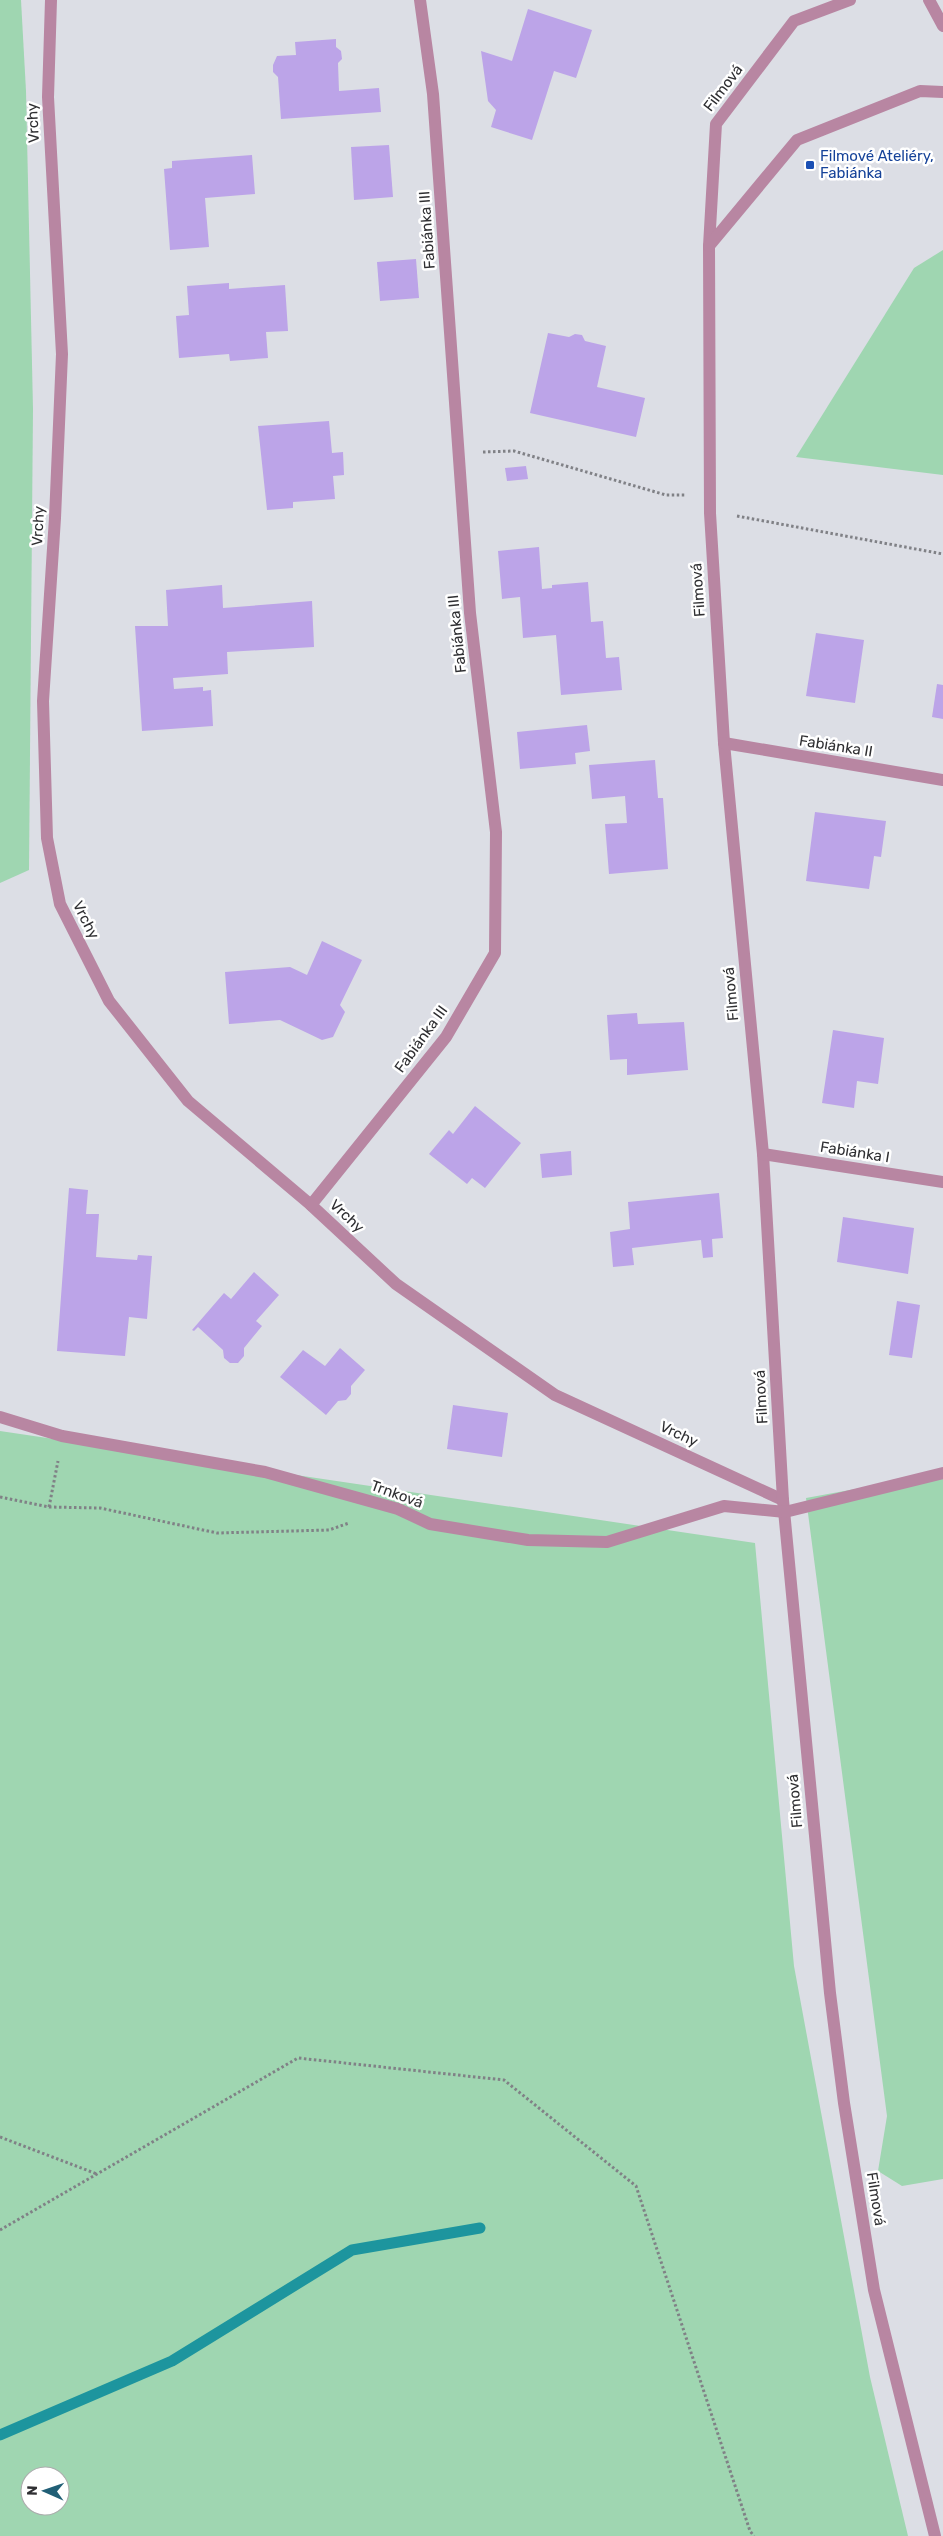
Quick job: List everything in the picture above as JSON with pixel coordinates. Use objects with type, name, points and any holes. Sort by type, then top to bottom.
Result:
[{"type":"street","name":"Vrchy","points":[[51,0],[48,97],[62,354],[55,518],[43,701],[47,838],[60,904],[109,1001],[188,1101],[311,1205],[396,1284],[555,1396],[784,1506]]},
{"type":"street","name":"Fabiánka III","points":[[311,1205],[446,1037],[495,953],[496,832],[470,613],[433,94],[420,0]]},
{"type":"street","name":"Filmová","points":[[850,0],[794,21],[716,124],[709,246],[710,513],[724,743],[763,1154],[784,1506],[820,1892],[844,2102],[874,2290],[935,2536]]},
{"type":"street","points":[[929,0],[943,26]]},
{"type":"street","points":[[709,246],[797,140],[920,91],[943,92]]},
{"type":"street","name":"Fabiánka II","points":[[724,743],[943,780]]},
{"type":"street","name":"Fabiánka I","points":[[763,1154],[943,1182]]},
{"type":"street","name":"Trnková","points":[[0,1417],[62,1436],[265,1472],[398,1509],[430,1524],[528,1540],[608,1542],[724,1506],[784,1506],[943,1473]]},
{"type":"path","points":[[460,453],[514,452],[666,495],[691,495],[710,513],[943,554]]},
{"type":"path","points":[[49,1508],[62,1436]]},
{"type":"path","points":[[0,1498],[49,1508],[100,1508],[217,1533],[329,1530],[355,1522]]},
{"type":"path","points":[[0,2230],[298,2058],[504,2080],[636,2186],[750,2531],[754,2536]]},
{"type":"path","points":[[0,2137],[98,2174]]},
{"type":"green space","points":[[0,0],[21,0],[26,91],[33,409],[29,870],[0,883]]},
{"type":"green space","points":[[943,250],[943,475],[796,457],[914,268]]},
{"type":"green space","points":[[0,1431],[755,1543],[794,1966],[870,2377],[908,2536],[0,2536]]},
{"type":"green space","points":[[943,1473],[943,2179],[902,2186],[878,2171],[887,2116],[806,1498]]},
{"type":"building","points":[[528,9],[592,30],[576,78],[554,71],[532,140],[491,127],[496,110],[488,101],[481,51],[512,61]]},
{"type":"building","points":[[336,39],[336,47],[341,51],[342,59],[338,63],[339,91],[379,88],[381,112],[281,119],[278,77],[273,72],[273,65],[277,56],[296,55],[295,42]]},
{"type":"building","points":[[389,145],[393,197],[354,200],[351,147]]},
{"type":"building","points":[[252,155],[255,194],[205,198],[209,247],[170,250],[164,169],[172,168],[172,161]]},
{"type":"building","points":[[416,259],[419,298],[380,301],[377,262]]},
{"type":"building","points":[[229,283],[229,289],[285,285],[288,331],[266,332],[268,358],[230,361],[229,354],[179,358],[176,316],[189,315],[187,286]]},
{"type":"building","points":[[548,333],[569,337],[575,334],[582,335],[585,341],[606,346],[597,387],[645,398],[636,437],[530,413]]},
{"type":"building","points":[[329,421],[332,453],[343,452],[344,475],[333,476],[335,499],[293,502],[293,508],[267,510],[258,426]]},
{"type":"building","points":[[526,466],[528,479],[507,481],[505,468]]},
{"type":"building","points":[[539,547],[542,589],[552,588],[552,585],[588,582],[591,622],[603,621],[606,658],[619,657],[622,690],[561,695],[556,635],[523,638],[520,597],[502,599],[498,551]]},
{"type":"building","points":[[222,585],[223,608],[312,601],[314,647],[227,652],[228,674],[173,678],[174,689],[203,687],[203,691],[211,690],[213,726],[142,731],[135,626],[168,626],[166,590]]},
{"type":"building","points":[[816,633],[864,640],[855,703],[806,696]]},
{"type":"building","points":[[937,684],[943,685],[943,719],[932,717]]},
{"type":"building","points":[[587,725],[590,751],[575,753],[576,764],[520,769],[517,732]]},
{"type":"building","points":[[655,760],[658,798],[663,798],[668,869],[609,874],[605,824],[627,823],[625,796],[592,799],[589,765]]},
{"type":"building","points":[[815,812],[886,821],[881,857],[874,856],[869,889],[806,881]]},
{"type":"building","points":[[322,941],[362,960],[340,1005],[345,1012],[333,1037],[322,1040],[280,1020],[229,1024],[225,972],[290,967],[307,975]]},
{"type":"building","points":[[637,1013],[638,1024],[684,1022],[688,1070],[627,1075],[627,1059],[610,1060],[607,1015]]},
{"type":"building","points":[[833,1030],[884,1038],[878,1084],[857,1081],[854,1108],[822,1103]]},
{"type":"building","points":[[475,1106],[521,1143],[485,1188],[472,1178],[467,1184],[429,1154],[449,1130],[453,1134]]},
{"type":"building","points":[[571,1151],[572,1175],[542,1178],[540,1154]]},
{"type":"building","points":[[69,1188],[88,1190],[86,1214],[99,1214],[96,1257],[137,1260],[138,1255],[152,1256],[147,1319],[129,1317],[125,1356],[57,1351]]},
{"type":"building","points":[[719,1193],[723,1238],[712,1239],[713,1257],[703,1258],[701,1240],[632,1248],[634,1265],[613,1267],[610,1232],[630,1229],[628,1202]]},
{"type":"building","points":[[843,1217],[914,1228],[908,1274],[837,1262]]},
{"type":"building","points":[[254,1272],[279,1295],[256,1321],[262,1326],[244,1348],[244,1356],[238,1363],[230,1363],[224,1358],[223,1350],[198,1327],[194,1331],[192,1330],[224,1293],[231,1299]]},
{"type":"building","points":[[897,1301],[920,1305],[912,1358],[889,1355]]},
{"type":"building","points":[[340,1348],[365,1370],[351,1386],[351,1394],[346,1400],[338,1401],[326,1415],[280,1377],[303,1350],[325,1366]]},
{"type":"building","points":[[453,1405],[508,1413],[502,1457],[447,1449]]},
{"type":"waterway","points":[[0,2435],[172,2361],[352,2250],[480,2228]]},
{"type":"place","name":"Filmové Ateliéry, Fabiánka","points":[[810,165]]}]
